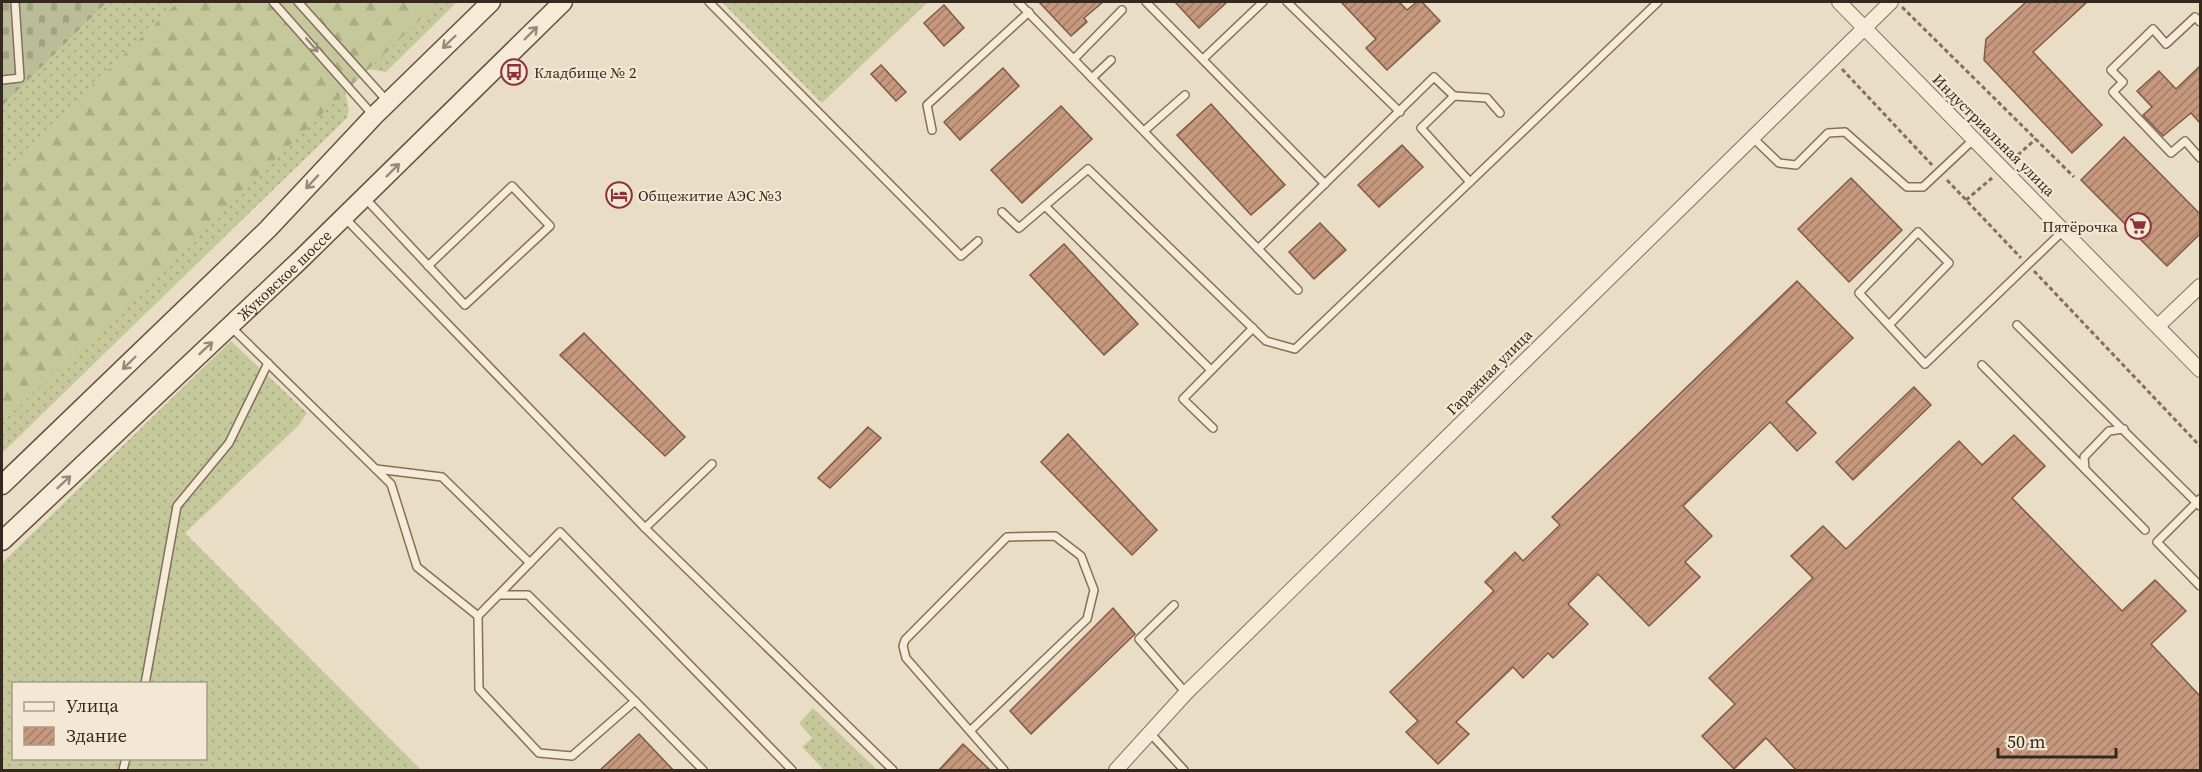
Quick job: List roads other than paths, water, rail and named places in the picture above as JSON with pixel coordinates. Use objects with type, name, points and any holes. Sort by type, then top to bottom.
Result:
[{"type":"main road","points":[[2,485],[268,229],[374,116],[491,2]]},
{"type":"main road","name":"Жуковское шоссе","points":[[2,541],[365,198],[563,2]]},
{"type":"main road","points":[[2,520],[22,522]]},
{"type":"street","name":"Индустриальная улица","points":[[1839,2],[2200,370]]},
{"type":"street","name":"Гаражная улица","points":[[1116,771],[1186,693],[1831,58],[1891,2]]},
{"type":"street","points":[[2158,326],[2200,286]]},
{"type":"lane","points":[[2,80],[20,78],[15,2]]},
{"type":"lane","points":[[273,2],[374,116]]},
{"type":"lane","points":[[298,2],[388,102]]},
{"type":"lane","points":[[709,2],[962,256],[978,241]]},
{"type":"lane","points":[[1018,2],[1298,290]]},
{"type":"lane","points":[[1146,2],[1324,184]]},
{"type":"lane","points":[[1203,59],[1263,2]]},
{"type":"lane","points":[[1287,2],[1400,112]]},
{"type":"lane","points":[[1002,212],[1019,228],[1088,169],[1266,341],[1295,350],[1658,2]]},
{"type":"lane","points":[[1074,59],[1122,10]]},
{"type":"lane","points":[[932,130],[927,105],[1029,12]]},
{"type":"lane","points":[[2200,22],[2195,17],[2166,44],[2153,29],[2111,70],[2123,82],[2114,92],[2171,153],[2185,141],[2200,158]]},
{"type":"lane","points":[[1092,78],[1111,60]]},
{"type":"lane","points":[[1258,249],[1434,77],[1454,96],[1486,98],[1500,113]]},
{"type":"lane","points":[[1144,131],[1185,95]]},
{"type":"lane","points":[[1454,96],[1421,128],[1470,182]]},
{"type":"lane","points":[[1752,136],[1779,163],[1796,165],[1828,134],[1845,132],[1906,187],[1923,187],[1974,139]]},
{"type":"lane","points":[[365,198],[416,252],[423,260],[430,267],[465,305],[550,226],[512,186],[437,258],[428,266]]},
{"type":"lane","points":[[1045,206],[1211,370]]},
{"type":"lane","points":[[344,217],[645,528],[892,771]]},
{"type":"lane","points":[[1889,325],[1950,263],[1918,232],[1859,293],[1925,364],[2064,230]]},
{"type":"lane","points":[[2017,325],[2200,503],[2157,542],[2200,586]]},
{"type":"lane","points":[[230,326],[391,484],[417,567],[478,616]]},
{"type":"lane","points":[[1212,428],[1183,399],[1253,328]]},
{"type":"lane","points":[[145,682],[177,506],[229,444],[268,363]]},
{"type":"lane","points":[[1982,364],[2145,530]]},
{"type":"lane","points":[[2085,469],[2084,457],[2109,431],[2124,429]]},
{"type":"lane","points":[[645,528],[712,464]]},
{"type":"lane","points":[[376,469],[442,477],[530,563]]},
{"type":"lane","points":[[635,701],[572,756],[539,753],[479,689],[478,616],[560,532],[792,771]]},
{"type":"lane","points":[[971,730],[1087,619],[1094,590],[1081,556],[1055,536],[1007,537],[905,640],[903,646],[906,658],[971,730],[1004,771]]},
{"type":"lane","points":[[500,595],[528,595],[703,771]]},
{"type":"lane","points":[[1174,605],[1139,639],[1186,693]]},
{"type":"lane","points":[[1150,733],[1184,771]]},
{"type":"place","name":"Кладбище № 2","points":[[514,72]]},
{"type":"place","name":"Общежитие АЭС №3","points":[[619,195]]},
{"type":"place","name":"Пятёрочка","points":[[2138,226]]}]
